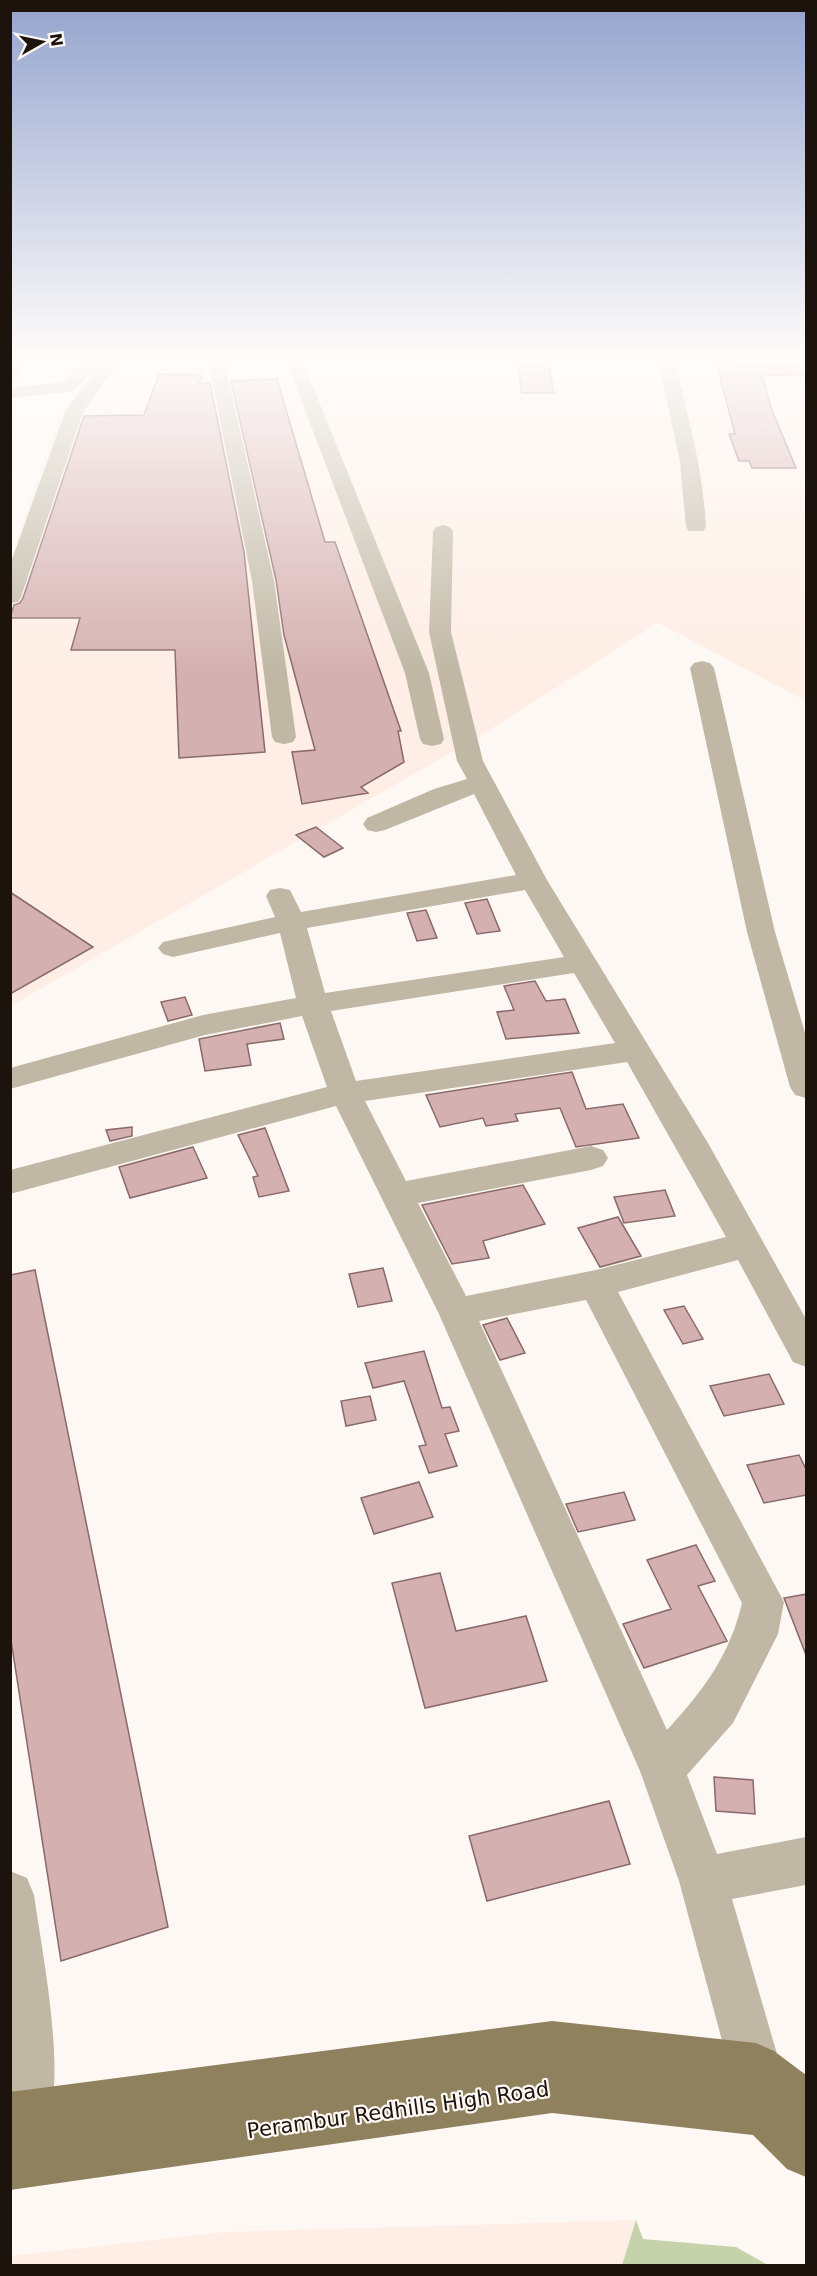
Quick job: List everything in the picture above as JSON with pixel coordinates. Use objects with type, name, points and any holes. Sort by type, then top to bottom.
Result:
[{"type":"main road","name":"Perambur Redhills High Road","points":[[16,2133],[552,2087],[776,2096]]},
{"type":"main road","points":[[776,2096],[807,2150]]},
{"type":"street","points":[[10,597],[57,461]]},
{"type":"street","points":[[238,461],[263,581],[284,737]]},
{"type":"street","points":[[334,461],[417,673],[432,739]]},
{"type":"street","points":[[689,461],[696,498],[696,527]]},
{"type":"street","points":[[443,531],[440,632],[470,760],[534,880],[696,1151],[807,1352]]},
{"type":"street","points":[[702,668],[760,932],[807,1087]]},
{"type":"street","points":[[376,824],[443,795],[482,783]]},
{"type":"street","points":[[173,948],[285,909],[534,880]]},
{"type":"street","points":[[285,909],[313,1004],[345,1093],[456,1312],[662,1769],[703,1881],[776,2096]]},
{"type":"street","points":[[10,1079],[203,1025],[313,1004],[583,963]]},
{"type":"street","points":[[10,1182],[345,1093],[637,1050]]},
{"type":"street","points":[[396,1196],[490,1174],[591,1158]]},
{"type":"street","points":[[456,1312],[596,1284],[746,1245]]},
{"type":"street","points":[[596,1284],[763,1602],[756,1634],[717,1708],[662,1769]]},
{"type":"street","points":[[703,1881],[807,1861]]},
{"type":"street","points":[[10,1895],[28,2043],[16,2133]]},
{"type":"shaded area","points":[[44,461],[806,461],[806,701],[658,623],[480,736],[11,1006],[11,559]]},
{"type":"shaded area","points":[[636,2220],[622,2265],[11,2265],[11,2256],[225,2232]]},
{"type":"green space","points":[[636,2220],[643,2239],[736,2247],[768,2265],[622,2265]]},
{"type":"building","points":[[69,461],[226,461],[244,552],[265,752],[179,758],[175,650],[71,650],[80,618],[10,618],[14,605],[20,603]]},
{"type":"building","points":[[249,461],[301,461],[325,542],[335,542],[401,731],[398,731],[404,762],[361,787],[368,793],[302,804],[292,752],[315,750],[284,635],[276,580]]},
{"type":"building","points":[[749,461],[793,461],[796,468],[752,468]]},
{"type":"building","points":[[316,827],[343,848],[324,857],[296,835]]},
{"type":"building","points":[[10,892],[93,947],[10,994]]},
{"type":"building","points":[[487,899],[500,931],[477,934],[465,903]]},
{"type":"building","points":[[426,910],[437,938],[417,941],[407,913]]},
{"type":"building","points":[[535,981],[546,1001],[565,999],[579,1033],[506,1039],[497,1012],[514,1010],[504,986]]},
{"type":"building","points":[[185,997],[192,1015],[168,1021],[161,1002]]},
{"type":"building","points":[[280,1023],[284,1039],[247,1044],[251,1065],[205,1071],[199,1039]]},
{"type":"building","points":[[572,1072],[586,1109],[623,1104],[639,1138],[576,1147],[560,1108],[515,1114],[518,1121],[486,1126],[483,1118],[440,1127],[426,1095]]},
{"type":"building","points":[[132,1127],[132,1136],[110,1141],[106,1130]]},
{"type":"building","points":[[265,1128],[289,1191],[259,1197],[253,1177],[258,1176],[238,1135]]},
{"type":"building","points":[[193,1147],[207,1178],[130,1198],[119,1167]]},
{"type":"building","points":[[523,1185],[545,1224],[483,1241],[489,1258],[452,1264],[422,1205]]},
{"type":"building","points":[[665,1190],[675,1216],[624,1223],[614,1197]]},
{"type":"building","points":[[618,1217],[641,1256],[600,1267],[578,1228]]},
{"type":"building","points":[[383,1268],[392,1301],[358,1307],[349,1274]]},
{"type":"building","points":[[35,1270],[168,1927],[61,1961],[10,1634],[10,1275]]},
{"type":"building","points":[[684,1306],[703,1339],[683,1344],[664,1310]]},
{"type":"building","points":[[507,1318],[525,1353],[500,1360],[483,1325]]},
{"type":"building","points":[[424,1351],[442,1408],[450,1407],[459,1431],[445,1434],[457,1466],[429,1473],[419,1446],[426,1445],[404,1381],[373,1388],[365,1363]]},
{"type":"building","points":[[769,1374],[784,1404],[724,1416],[710,1386]]},
{"type":"building","points":[[370,1396],[376,1420],[346,1426],[341,1401]]},
{"type":"building","points":[[799,1455],[807,1471],[807,1495],[764,1503],[747,1465]]},
{"type":"building","points":[[419,1482],[433,1517],[374,1534],[361,1498]]},
{"type":"building","points":[[624,1492],[635,1520],[578,1532],[566,1504]]},
{"type":"building","points":[[696,1545],[715,1581],[698,1586],[727,1641],[644,1668],[623,1624],[671,1609],[647,1560]]},
{"type":"building","points":[[440,1573],[456,1631],[526,1616],[547,1681],[425,1708],[392,1583]]},
{"type":"building","points":[[807,1594],[807,1655],[806,1655],[784,1598]]},
{"type":"building","points":[[714,1777],[753,1780],[755,1814],[716,1811]]},
{"type":"building","points":[[609,1801],[630,1864],[487,1901],[469,1836]]}]
